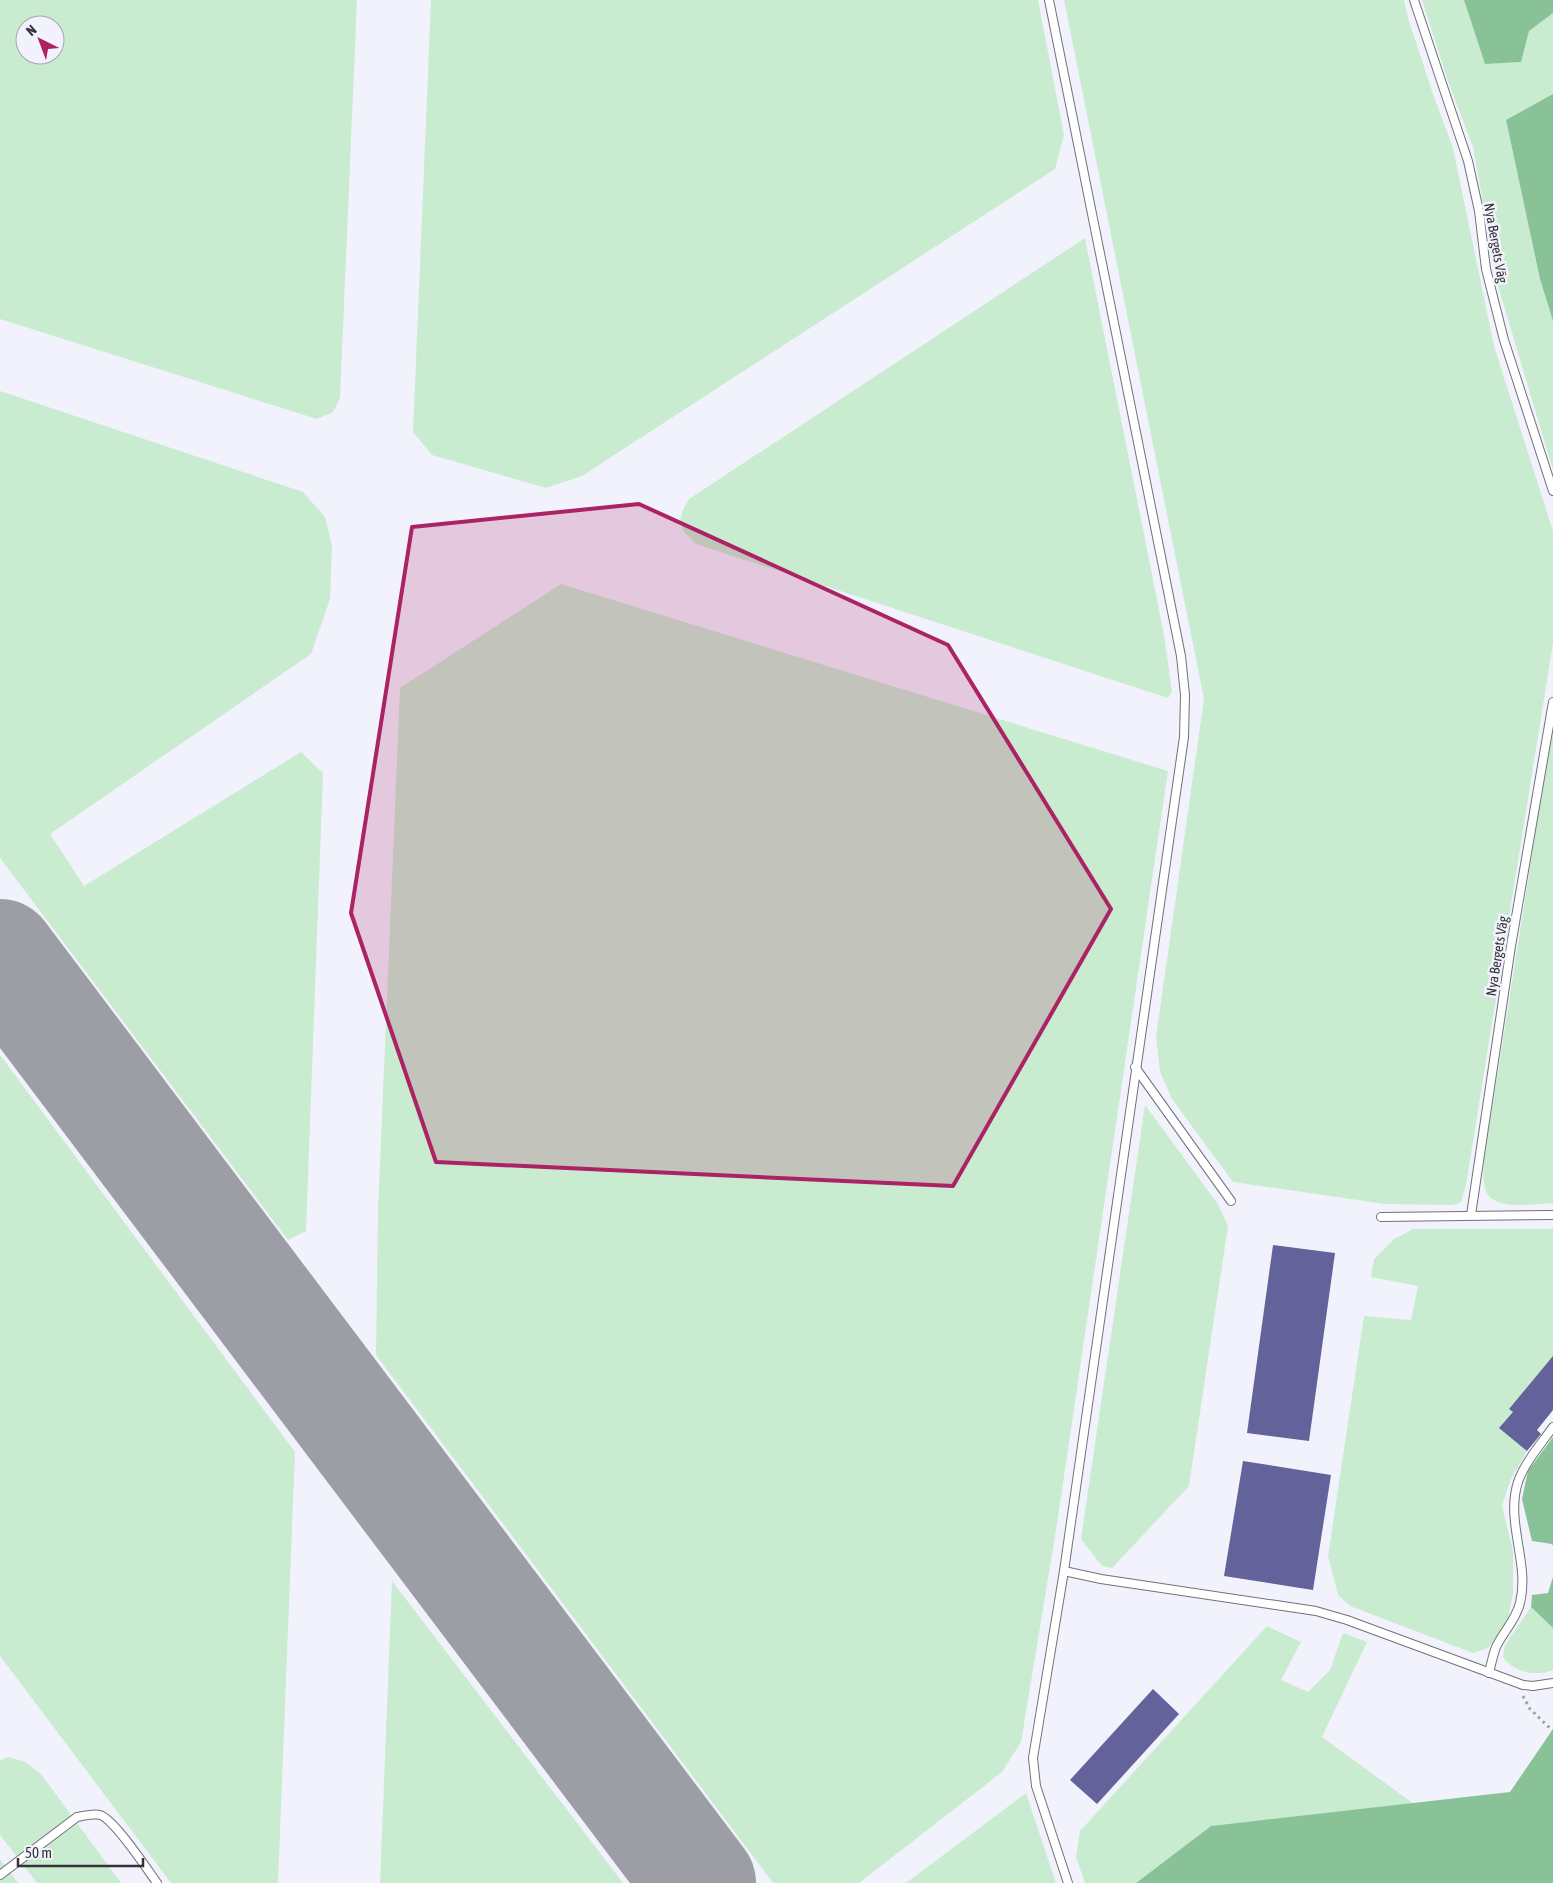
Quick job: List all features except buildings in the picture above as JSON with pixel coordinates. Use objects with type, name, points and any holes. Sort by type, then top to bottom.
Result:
[{"type":"lane","points":[[1049,0],[1181,656],[1185,695],[1184,738],[1135,1066],[1064,1571],[1033,1758],[1036,1786],[1068,1883]]},
{"type":"lane","name":"Nya Bergets Väg","points":[[1414,0],[1468,161],[1478,211],[1486,269],[1504,340],[1553,491]]},
{"type":"lane","name":"Nya Bergets Väg","points":[[1471,1215],[1511,946],[1553,702]]},
{"type":"lane","points":[[1135,1066],[1231,1201]]},
{"type":"lane","points":[[1380,1217],[1553,1215]]},
{"type":"lane","points":[[1489,1673],[1496,1647],[1520,1604],[1523,1579],[1515,1520],[1518,1482],[1531,1458],[1553,1427]]},
{"type":"lane","points":[[1064,1571],[1102,1579],[1316,1611],[1347,1620],[1523,1685],[1539,1686],[1553,1683]]},
{"type":"lane","points":[[0,1875],[77,1817],[101,1815],[116,1828],[157,1883]]},
{"type":"path","points":[[1523,1685],[1522,1698],[1530,1709],[1553,1731]]},
{"type":"highlighted area","points":[[639,504],[948,645],[1111,909],[953,1186],[436,1162],[351,913],[412,527]]},
{"type":"green space","points":[[0,0],[357,0],[340,398],[333,412],[317,419],[0,319]]},
{"type":"green space","points":[[431,0],[1038,0],[1064,135],[1055,169],[582,476],[546,488],[432,455],[413,432]]},
{"type":"green space","points":[[1064,0],[1404,0],[1432,91],[1453,148],[1494,346],[1553,531],[1553,643],[1466,1185],[1461,1202],[1453,1205],[1385,1204],[1233,1182],[1172,1099],[1160,1072],[1156,1037],[1204,699]]},
{"type":"green space","points":[[1422,0],[1464,0],[1485,64],[1521,62],[1529,30],[1553,13],[1553,94],[1506,120],[1540,279],[1553,321],[1553,470],[1498,286],[1473,147],[1449,84]]},
{"type":"green space","points":[[1464,0],[1553,0],[1553,13],[1529,31],[1521,62],[1485,64]]},
{"type":"green space","points":[[1553,94],[1553,321],[1540,279],[1506,120]]},
{"type":"green space","points":[[1085,238],[1164,635],[1172,692],[1168,698],[696,544],[685,533],[680,519],[689,499]]},
{"type":"green space","points":[[0,391],[303,492],[325,517],[332,546],[330,599],[311,654],[50,834],[84,886],[301,752],[323,773],[306,1231],[288,1240],[0,858]]},
{"type":"green space","points":[[561,584],[1168,771],[1057,1524],[1021,1742],[1002,1772],[859,1883],[773,1883],[376,1355],[378,1211],[400,688]]},
{"type":"green space","points":[[1553,721],[1553,1203],[1514,1205],[1495,1201],[1489,1196],[1484,1181],[1484,1160]]},
{"type":"green space","points":[[0,1055],[295,1452],[278,1883],[171,1883],[0,1656]]},
{"type":"green space","points":[[1145,1105],[1218,1204],[1228,1226],[1189,1486],[1112,1568],[1102,1566],[1081,1539]]},
{"type":"green space","points":[[1413,1229],[1553,1229],[1553,1357],[1509,1409],[1513,1412],[1500,1428],[1527,1451],[1510,1481],[1502,1506],[1513,1551],[1513,1594],[1507,1622],[1488,1648],[1473,1653],[1350,1606],[1338,1595],[1328,1556],[1364,1316],[1411,1320],[1418,1286],[1371,1277],[1374,1259],[1394,1239]]},
{"type":"green space","points":[[1553,1437],[1553,1546],[1552,1544],[1532,1541],[1522,1499],[1528,1471]]},
{"type":"green space","points":[[1553,1577],[1553,1628],[1531,1607],[1532,1595],[1548,1593]]},
{"type":"green space","points":[[392,1581],[623,1883],[380,1883]]},
{"type":"green space","points":[[1531,1607],[1553,1628],[1553,1670],[1539,1673],[1525,1672],[1507,1662],[1503,1657],[1505,1645]]},
{"type":"green space","points":[[1267,1626],[1301,1642],[1281,1680],[1308,1692],[1330,1670],[1343,1633],[1367,1642],[1322,1737],[1414,1804],[1211,1826],[1136,1883],[1085,1883],[1076,1857],[1080,1831]]},
{"type":"green space","points":[[1553,1729],[1553,1883],[1136,1883],[1211,1826],[1510,1792]]},
{"type":"green space","points":[[8,1757],[25,1762],[41,1774],[121,1883],[37,1883],[0,1835],[0,1761]]},
{"type":"green space","points":[[1026,1793],[1056,1883],[906,1883]]},
{"type":"green space","points":[[0,1859],[18,1883],[0,1883]]},
{"type":"taxiway","points":[[0,970],[15,981],[117,1111]]},
{"type":"runway","points":[[0,955],[700,1883]]}]
